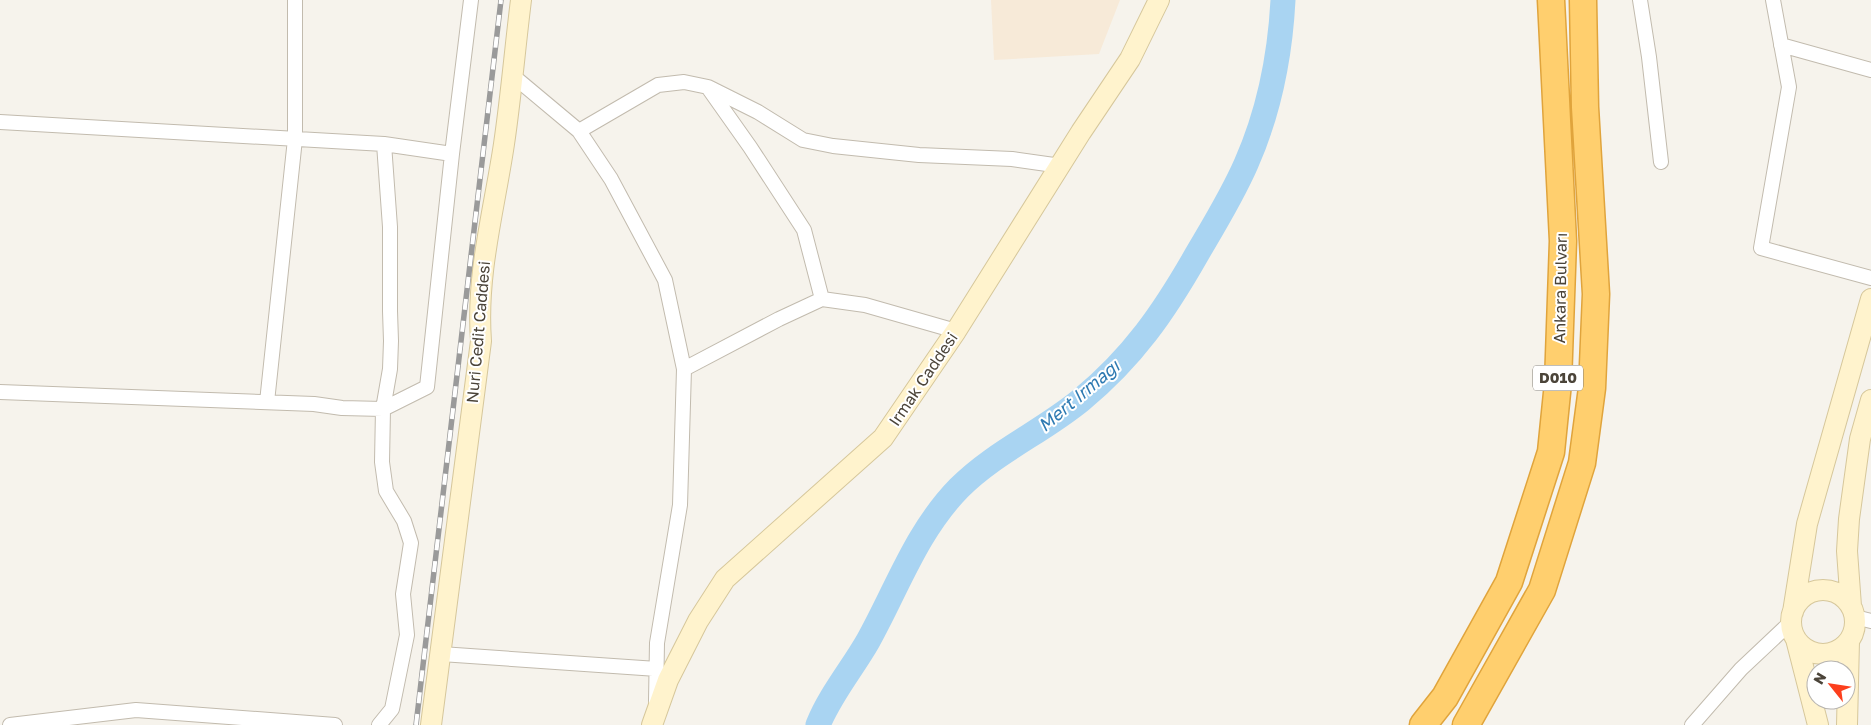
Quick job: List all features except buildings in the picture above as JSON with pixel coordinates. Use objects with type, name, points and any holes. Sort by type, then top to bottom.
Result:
[{"type":"highway","name":"Ankara Bulvarı","points":[[1423,725],[1445,697],[1509,582],[1551,452],[1558,383],[1563,241],[1551,0]]},
{"type":"highway","name":"Ankara Bulvarı","points":[[1466,725],[1542,590],[1582,463],[1592,388],[1596,294],[1585,107],[1583,0]]},
{"type":"street","points":[[267,402],[295,139],[296,0]]},
{"type":"street","points":[[0,392],[267,402],[383,409],[427,387],[471,0]]},
{"type":"street","name":"Nuri Cedit Caddesi","points":[[432,725],[481,341],[479,316],[480,278],[504,143],[521,0]]},
{"type":"street","name":"Irmak Caddesi","points":[[653,720],[668,680],[698,621],[725,578],[883,438],[956,331],[1061,166],[1080,132],[1130,59],[1159,0]]},
{"type":"street","points":[[1640,0],[1649,57],[1661,162]]},
{"type":"street","points":[[1773,0],[1789,87],[1761,248],[1871,278]]},
{"type":"street","points":[[1781,45],[1871,70]]},
{"type":"street","points":[[512,75],[579,131],[611,179],[665,280],[684,369],[680,505],[657,642],[653,720]]},
{"type":"street","points":[[579,131],[658,86],[684,82],[708,87],[758,112],[803,140],[833,146],[919,155],[1012,159],[1061,166]]},
{"type":"street","points":[[708,87],[750,146],[804,230],[822,299]]},
{"type":"street","points":[[0,122],[384,144],[452,154]]},
{"type":"street","points":[[379,725],[392,709],[407,635],[403,594],[411,544],[404,521],[386,491],[382,462],[383,409],[390,369],[391,341],[390,227],[384,144]]},
{"type":"street","points":[[684,369],[779,319],[822,299],[865,305],[956,331]]},
{"type":"street","points":[[1818,725],[1793,624],[1807,524],[1871,299]]},
{"type":"street","points":[[1847,725],[1849,641],[1859,615],[1847,551],[1849,519],[1860,439],[1871,400]]},
{"type":"street","points":[[1692,725],[1741,669],[1793,624],[1797,604],[1804,597],[1824,590],[1840,595],[1859,615]]},
{"type":"street","points":[[1793,624],[1809,650],[1820,654],[1831,653],[1849,641]]},
{"type":"street","points":[[441,654],[657,669]]},
{"type":"street","points":[[10,725],[136,710],[335,725]]},
{"type":"shaded area","points":[[991,0],[1120,0],[1099,54],[994,60]]},
{"type":"waterway","name":"Mert Irmağı","points":[[818,725],[835,693],[868,641],[919,542],[944,505],[973,475],[1051,422],[1100,384],[1132,350],[1160,314],[1229,199],[1254,144],[1272,84],[1283,0]]},
{"type":"railway","points":[[416,725],[501,0]]}]
